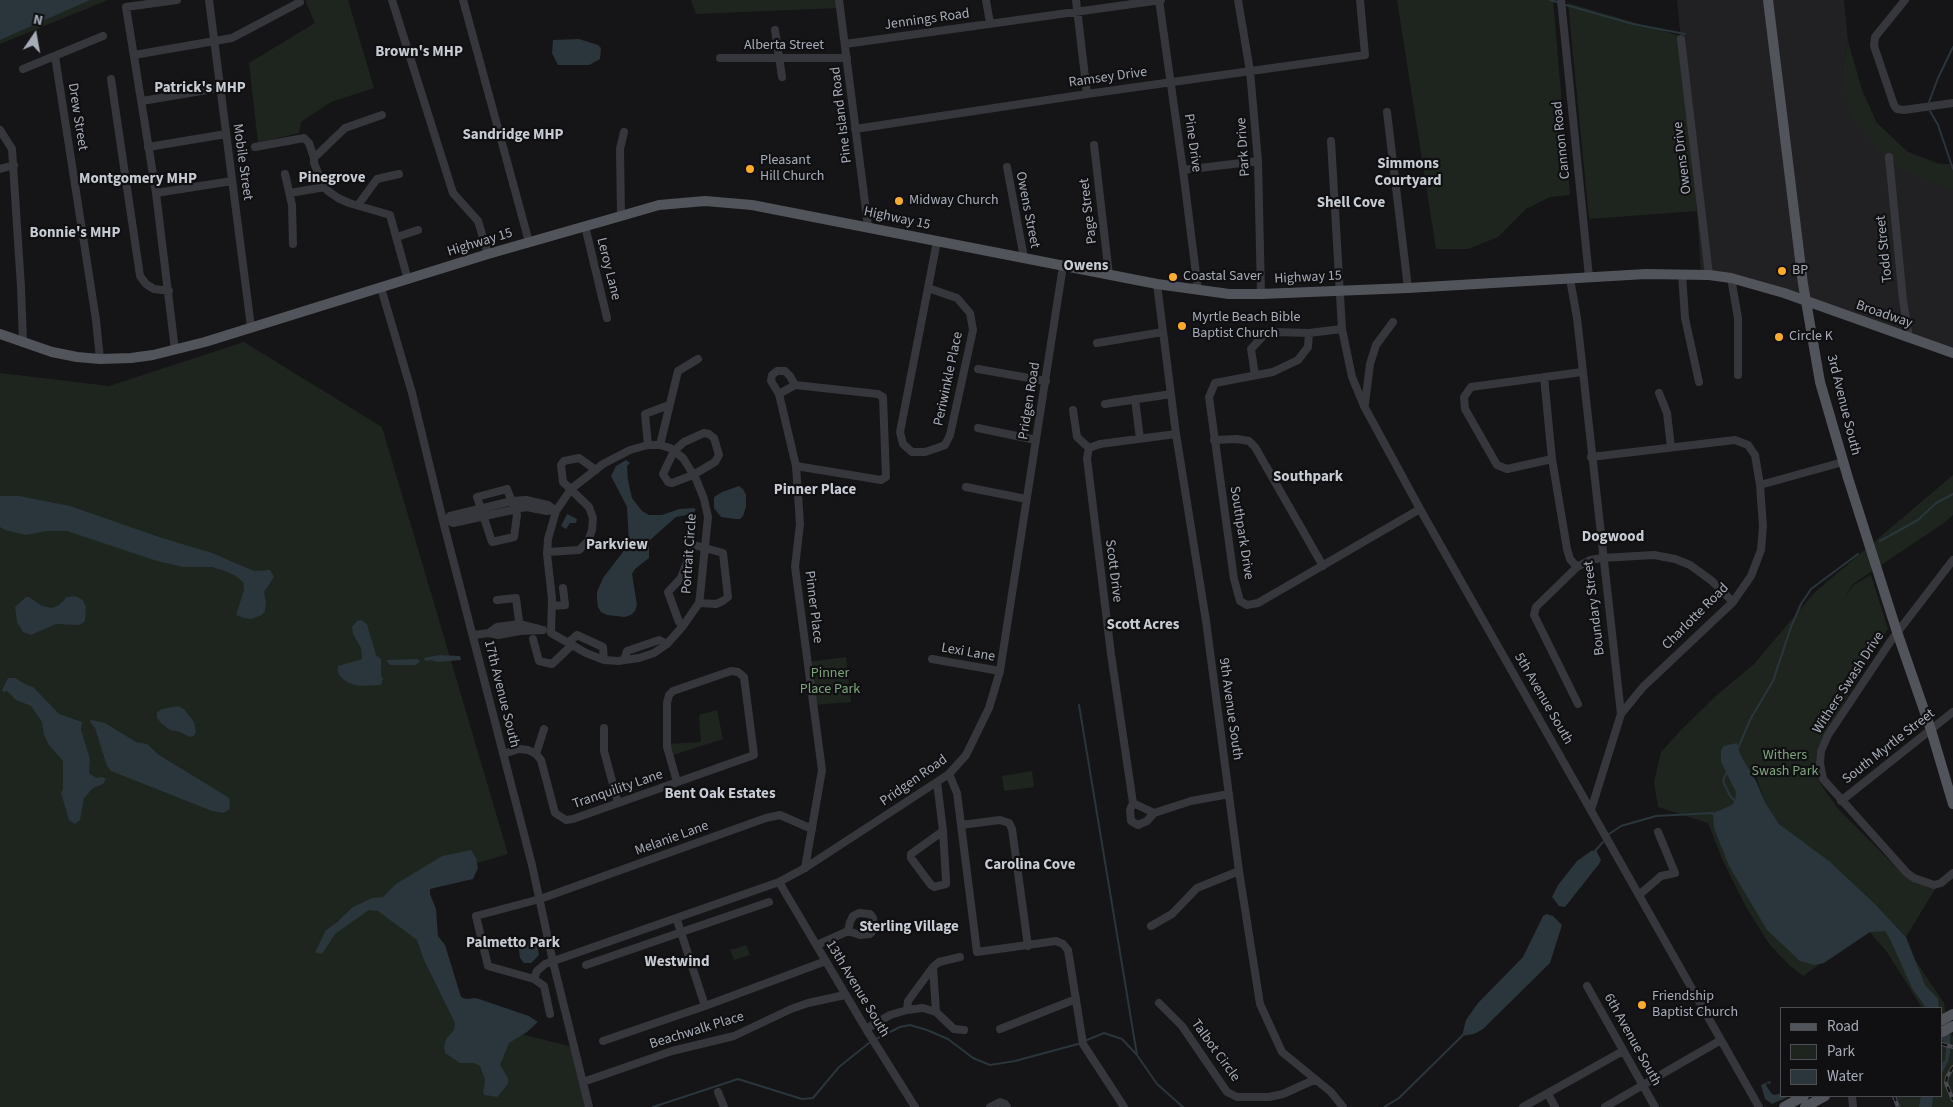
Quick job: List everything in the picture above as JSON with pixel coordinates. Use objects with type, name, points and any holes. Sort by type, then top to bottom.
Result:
[{"type":"main road","name":"3rd Avenue South","points":[[1768,0],[1792,199],[1820,382],[1843,462],[1897,632],[1931,730],[1953,804]]},
{"type":"main road","name":"Highway 15","points":[[0,334],[52,352],[100,359],[131,358],[175,350],[488,254],[659,205],[705,201],[752,205],[868,226],[937,242],[1157,284],[1198,290],[1261,294],[1682,274],[1730,278],[1807,302]]},
{"type":"main road","name":"Broadway","points":[[1807,302],[1953,353]]},
{"type":"main road","points":[[1784,1107],[1802,1097]]},
{"type":"main road","points":[[1805,1107],[1823,1097]]},
{"type":"street","points":[[175,350],[156,193],[126,7],[176,0]]},
{"type":"street","name":"Mobile Street","points":[[209,0],[251,327]]},
{"type":"street","points":[[392,0],[453,192],[478,221],[488,254]]},
{"type":"street","points":[[463,0],[529,242]]},
{"type":"street","name":"Pine Island Road","points":[[839,0],[848,58],[868,226]]},
{"type":"street","points":[[986,0],[990,23]]},
{"type":"street","points":[[1076,0],[1087,94]]},
{"type":"street","name":"Jennings Road","points":[[845,44],[1160,0]]},
{"type":"street","name":"Pine Drive","points":[[1160,0],[1198,290]]},
{"type":"street","name":"Park Drive","points":[[1238,0],[1250,71],[1258,161],[1261,294]]},
{"type":"street","name":"Ramsey Drive","points":[[855,129],[1365,55],[1360,0]]},
{"type":"street","name":"Cannon Road","points":[[1561,0],[1589,278]]},
{"type":"street","points":[[1905,0],[1875,36],[1874,46],[1894,105],[1897,109],[1904,110],[1953,103]]},
{"type":"street","points":[[134,55],[232,38],[300,2]]},
{"type":"street","points":[[775,30],[782,77]]},
{"type":"street","points":[[23,69],[103,36]]},
{"type":"street","name":"Owens Drive","points":[[1682,39],[1709,275]]},
{"type":"street","name":"Drew Street","points":[[55,56],[96,320],[100,359]]},
{"type":"street","name":"Alberta Street","points":[[720,58],[848,58]]},
{"type":"street","points":[[111,79],[140,276],[146,284],[154,289],[168,291]]},
{"type":"street","points":[[142,101],[219,88]]},
{"type":"street","points":[[1387,112],[1408,288]]},
{"type":"street","points":[[314,158],[345,128],[382,115]]},
{"type":"street","points":[[0,130],[12,148],[14,165],[23,343]]},
{"type":"street","points":[[621,216],[620,149],[624,132]]},
{"type":"street","points":[[148,147],[226,134]]},
{"type":"street","points":[[255,147],[304,138],[309,143],[318,175],[325,187],[338,198],[390,215],[408,280]]},
{"type":"street","name":"5th Avenue South","points":[[1331,141],[1342,329],[1352,377],[1364,406],[1420,509],[1759,1107]]},
{"type":"street","name":"Page Street","points":[[1094,145],[1110,275]]},
{"type":"street","name":"Todd Street","points":[[1889,157],[1903,300],[1909,338]]},
{"type":"street","points":[[1183,170],[1258,161]]},
{"type":"street","points":[[0,169],[14,165]]},
{"type":"street","name":"Owens Street","points":[[1007,167],[1024,258]]},
{"type":"street","points":[[285,174],[292,205],[292,244]]},
{"type":"street","points":[[358,205],[377,179],[399,174]]},
{"type":"street","points":[[156,193],[232,181]]},
{"type":"street","points":[[290,193],[325,187]]},
{"type":"street","name":"Leroy Lane","points":[[585,226],[607,318]]},
{"type":"street","points":[[397,237],[418,230]]},
{"type":"street","name":"Periwinkle Place","points":[[928,288],[957,298],[970,313],[973,330],[950,436],[945,445],[925,452],[912,452],[903,444],[900,432],[928,288],[937,242]]},
{"type":"street","name":"Pridgen Road","points":[[553,962],[677,920],[780,882],[805,868],[949,774],[966,755],[989,708],[1000,671],[1063,266]]},
{"type":"street","points":[[1682,274],[1685,318],[1699,382]]},
{"type":"street","points":[[1730,278],[1738,318],[1738,376]]},
{"type":"street","name":"Boundary Street","points":[[1570,279],[1621,714],[1591,810]]},
{"type":"street","name":"9th Avenue South","points":[[1157,284],[1176,434],[1206,622],[1239,871],[1260,1004],[1282,1052],[1331,1092],[1343,1107]]},
{"type":"street","name":"17th Avenue South","points":[[381,288],[412,393],[445,520],[540,899],[553,962],[589,1107]]},
{"type":"street","points":[[1364,406],[1370,364],[1376,345],[1393,322]]},
{"type":"street","points":[[1255,375],[1251,349],[1263,336],[1275,332],[1309,333],[1342,329]]},
{"type":"street","points":[[1097,342],[1163,332]]},
{"type":"street","name":"Southpark Drive","points":[[1309,333],[1308,347],[1298,360],[1273,372],[1215,383],[1209,397],[1234,579],[1240,601],[1247,605],[1258,604],[1420,509]]},
{"type":"street","points":[[660,445],[678,371],[698,358]]},
{"type":"street","points":[[978,369],[1046,381]]},
{"type":"street","points":[[795,386],[785,371],[777,371],[772,375],[771,381],[780,394],[795,386],[878,394],[883,397],[886,477],[881,480],[796,466]]},
{"type":"street","points":[[1552,459],[1507,469],[1497,465],[1465,409],[1464,397],[1472,387],[1582,372]]},
{"type":"street","points":[[1544,377],[1552,459],[1567,549],[1570,559],[1577,567]]},
{"type":"street","points":[[1659,393],[1667,413],[1671,447]]},
{"type":"street","name":"Pinner Place","points":[[780,394],[796,466],[800,524],[795,567],[822,770],[805,868]]},
{"type":"street","points":[[1104,404],[1171,394]]},
{"type":"street","points":[[1135,399],[1140,439]]},
{"type":"street","points":[[648,445],[645,414],[669,405]]},
{"type":"street","points":[[1073,410],[1077,437],[1089,448],[1100,444],[1176,434]]},
{"type":"street","points":[[978,428],[1036,440]]},
{"type":"street","points":[[704,433],[714,438],[719,455],[715,462],[693,475],[672,483],[664,479],[663,474],[674,451],[684,442],[704,433]]},
{"type":"street","points":[[1214,440],[1238,439],[1249,441],[1255,447],[1323,566]]},
{"type":"street","name":"Charlotte Road","points":[[1591,457],[1735,440],[1748,444],[1755,455],[1760,485],[1763,526],[1761,550],[1751,576],[1733,602],[1643,687],[1621,714]]},
{"type":"street","name":"Portrait Circle","points":[[474,636],[489,633],[497,627],[536,627],[586,653],[604,660],[639,658],[654,653],[667,644],[683,626],[699,603],[708,517],[704,499],[693,475],[683,458],[674,451],[660,445],[648,445],[630,450],[596,470],[571,489],[554,510],[547,552],[552,606],[547,632]]},
{"type":"street","name":"Scott Drive","points":[[1089,448],[1086,458],[1108,634],[1133,803],[1130,810],[1131,821],[1138,825],[1147,821],[1154,814]]},
{"type":"street","points":[[547,552],[579,550],[588,541],[592,530],[593,518],[589,507],[564,482],[561,465],[564,460],[579,458],[596,470]]},
{"type":"street","points":[[1760,485],[1843,462]]},
{"type":"street","points":[[966,487],[1026,499]]},
{"type":"street","points":[[507,489],[517,515],[514,537],[492,542],[481,513],[477,497],[507,489]]},
{"type":"street","points":[[445,520],[453,524],[481,513],[526,500],[548,505],[554,510]]},
{"type":"street","points":[[683,626],[678,622],[668,592],[681,578],[687,562],[689,548],[694,545],[705,550],[718,551],[723,554],[728,597],[716,604],[699,603]]},
{"type":"street","points":[[1578,704],[1534,616],[1536,607],[1577,567],[1590,560],[1602,558],[1654,555],[1675,559],[1690,565],[1712,581],[1733,602]]},
{"type":"street","name":"Withers Swash Drive","points":[[1953,560],[1897,632],[1828,735],[1821,751],[1820,771],[1823,779],[1841,801],[1891,857],[1914,878],[1928,884],[1938,884],[1953,873]]},
{"type":"street","points":[[552,606],[565,605],[563,588]]},
{"type":"street","points":[[497,600],[516,598],[520,628]]},
{"type":"street","points":[[533,639],[540,661],[552,664],[577,635],[603,647],[604,660]]},
{"type":"street","name":"Lexi Lane","points":[[932,659],[1000,671]]},
{"type":"street","name":"Tranquility Lane","points":[[536,754],[541,760],[555,813],[566,820],[573,819],[754,755],[744,677],[740,669],[673,691],[669,695],[666,703],[667,747],[677,782]]},
{"type":"street","name":"South Myrtle Street","points":[[1841,801],[1953,712]]},
{"type":"street","points":[[503,754],[519,749],[528,750],[536,754],[544,728]]},
{"type":"street","points":[[604,728],[604,751],[618,803]]},
{"type":"street","points":[[949,774],[957,794],[978,952],[1056,941],[1063,944],[1068,950],[1083,1044],[1124,1107]]},
{"type":"street","points":[[937,782],[943,831],[946,884],[934,887],[911,858],[911,854],[943,831]]},
{"type":"street","points":[[1133,803],[1154,814],[1192,801],[1229,794]]},
{"type":"street","name":"Melanie Lane","points":[[534,979],[488,966],[476,916],[540,899],[766,818],[780,815],[812,829]]},
{"type":"street","points":[[961,825],[1000,820],[1008,823],[1012,829],[1028,946]]},
{"type":"street","points":[[1639,896],[1661,876],[1675,872],[1658,832]]},
{"type":"street","points":[[1151,926],[1172,914],[1196,888],[1239,871]]},
{"type":"street","name":"13th Avenue South","points":[[780,882],[866,1029],[915,1107]]},
{"type":"street","points":[[586,965],[769,902]]},
{"type":"street","points":[[677,920],[705,1006]]},
{"type":"street","points":[[817,945],[848,931]]},
{"type":"street","points":[[907,1010],[908,1001],[934,966],[939,962],[960,956]]},
{"type":"street","points":[[603,1041],[826,961]]},
{"type":"street","points":[[550,1014],[544,986],[534,979],[537,971],[553,962]]},
{"type":"street","points":[[934,966],[936,1012]]},
{"type":"street","name":"6th Avenue South","points":[[1587,986],[1655,1107]]},
{"type":"street","name":"Beachwalk Place","points":[[583,1082],[672,1051],[734,1036],[808,1003],[846,995]]},
{"type":"street","points":[[1000,1029],[1076,999]]},
{"type":"street","name":"Talbot Circle","points":[[1160,1003],[1181,1026],[1226,1092],[1237,1097],[1269,1096],[1283,1094],[1314,1080]]},
{"type":"street","points":[[866,1029],[890,1015],[923,1008],[936,1012],[954,1029],[964,1030]]},
{"type":"street","points":[[1605,1107],[1721,1040]]},
{"type":"street","points":[[1523,1107],[1623,1050]]},
{"type":"street","points":[[718,1092],[724,1107]]},
{"type":"street","points":[[1548,1094],[1555,1107]]},
{"type":"street","points":[[990,1107],[1000,1102],[1007,1107]]},
{"type":"shaded area","points":[[1677,0],[1844,0],[1848,41],[1842,70],[1874,146],[1940,164],[1953,164],[1953,353],[1807,301],[1701,274],[1697,211]]},
{"type":"green space","points":[[0,0],[108,0],[0,44]]},
{"type":"green space","points":[[305,0],[348,0],[374,88],[331,102],[301,122],[299,133],[258,143],[249,63],[315,23]]},
{"type":"green space","points":[[691,0],[839,0],[840,8],[696,14]]},
{"type":"green space","points":[[1397,0],[1553,0],[1570,195],[1550,197],[1526,209],[1498,237],[1468,249],[1436,249]]},
{"type":"green space","points":[[1568,3],[1680,36],[1697,211],[1589,219]]},
{"type":"green space","points":[[1848,41],[1862,90],[1877,123],[1908,152],[1953,169],[1953,190],[1905,172],[1874,146],[1849,112],[1842,70]]},
{"type":"green space","points":[[244,342],[382,427],[508,854],[413,882],[456,1018],[573,1047],[589,1107],[0,1107],[0,373],[109,386]]},
{"type":"green space","name":"Withers Swash Park","points":[[1953,475],[1953,515],[1853,584],[1845,597],[1854,585],[1871,575],[1888,629],[1817,749],[1816,759],[1819,782],[1839,810],[1904,875],[1937,886],[1906,937],[1874,903],[1829,862],[1779,824],[1766,804],[1752,766],[1753,789],[1788,837],[1909,951],[1944,1003],[1949,1033],[1951,1032],[1953,1037],[1953,1107],[1896,1107],[1891,1097],[1943,1097],[1943,1007],[1921,1007],[1887,952],[1868,930],[1803,976],[1789,965],[1770,945],[1746,907],[1723,861],[1708,823],[1658,807],[1654,782],[1661,752],[1717,695],[1754,664],[1815,592]]},
{"type":"green space","name":"Pinner Place Park","points":[[846,657],[851,702],[813,705],[808,662]]},
{"type":"green space","points":[[717,710],[723,739],[670,756],[667,744],[701,742],[699,715]]},
{"type":"green space","points":[[1032,771],[1034,787],[1004,791],[1002,776]]},
{"type":"green space","points":[[746,945],[750,955],[734,960],[730,949]]},
{"type":"water","points":[[0,0],[90,0],[0,40]]},
{"type":"water","points":[[579,39],[598,45],[601,48],[600,59],[589,65],[558,65],[552,53],[553,40]]},
{"type":"water","points":[[626,460],[630,463],[627,466],[632,498],[642,511],[649,515],[662,515],[679,509],[694,508],[696,510],[692,514],[676,517],[649,541],[649,558],[635,569],[632,574],[637,605],[631,615],[625,617],[607,615],[601,612],[598,607],[597,592],[603,578],[629,544],[627,507],[611,476],[616,466]]},
{"type":"water","points":[[739,486],[746,495],[746,507],[743,516],[740,519],[721,517],[714,508],[714,497]]},
{"type":"water","points":[[0,496],[19,496],[70,506],[212,553],[254,571],[270,570],[274,577],[264,592],[265,611],[262,615],[251,619],[236,615],[244,590],[243,582],[236,576],[222,570],[212,567],[183,567],[157,561],[67,531],[46,531],[26,535],[5,530],[0,527]]},
{"type":"water","points":[[567,514],[577,519],[576,523],[570,523],[566,529],[561,526]]},
{"type":"water","points":[[75,596],[83,600],[86,607],[85,621],[80,625],[56,624],[31,635],[23,632],[17,622],[15,607],[26,597],[42,606],[52,608],[59,605],[67,597]]},
{"type":"water","points":[[361,620],[367,624],[376,655],[381,659],[381,675],[383,679],[381,685],[359,686],[348,683],[338,672],[338,666],[362,659],[361,648],[353,634],[352,627],[357,621]]},
{"type":"water","points":[[439,655],[460,656],[461,660],[438,662],[425,661],[424,658]]},
{"type":"water","points":[[418,659],[420,662],[415,665],[390,665],[387,661],[387,660]]},
{"type":"water","points":[[8,678],[15,678],[33,687],[59,714],[82,722],[81,730],[90,759],[89,773],[96,778],[103,777],[106,779],[103,784],[93,788],[84,798],[80,820],[75,824],[69,820],[61,793],[63,789],[63,761],[49,745],[44,735],[42,722],[31,706],[16,700],[7,691],[3,692],[2,690]]},
{"type":"water","points":[[178,706],[184,709],[194,722],[196,732],[194,736],[190,737],[170,730],[157,718],[157,712],[162,709]]},
{"type":"water","points":[[91,720],[105,723],[136,742],[147,744],[159,755],[229,798],[229,810],[223,813],[212,811],[111,771],[107,766],[95,728],[90,722]]},
{"type":"water","points":[[1737,743],[1740,754],[1756,781],[1766,804],[1779,824],[1829,861],[1874,903],[1906,937],[1925,985],[1938,999],[1939,1007],[1925,1007],[1912,988],[1885,931],[1870,932],[1824,963],[1814,965],[1800,961],[1767,930],[1729,866],[1714,828],[1713,813],[1732,805],[1735,801],[1736,792],[1721,762],[1721,750],[1724,746]]},
{"type":"water","points":[[471,850],[476,858],[478,868],[473,879],[430,889],[436,909],[438,936],[445,945],[461,997],[466,999],[476,998],[529,1016],[538,1022],[527,1032],[509,1043],[500,1065],[508,1078],[508,1084],[497,1097],[483,1093],[485,1080],[480,1066],[474,1063],[460,1063],[445,1053],[446,1039],[454,1030],[455,1023],[424,960],[417,940],[378,911],[369,910],[335,934],[322,954],[316,953],[326,930],[353,907],[372,898],[383,897],[396,884],[442,856]]},
{"type":"water","points":[[1596,850],[1601,860],[1599,864],[1565,907],[1559,906],[1552,897],[1558,885],[1577,861],[1591,851]]},
{"type":"water","points":[[1546,914],[1553,916],[1562,925],[1550,963],[1483,1029],[1474,1034],[1462,1036],[1466,1020],[1478,1003],[1523,957],[1543,916]]},
{"type":"water","points":[[533,938],[536,939],[539,955],[531,963],[524,963],[520,958],[518,943]]},
{"type":"water","points":[[1943,1018],[1950,1035],[1950,1053],[1943,1071],[1946,1050],[1943,1041]]},
{"type":"water","points":[[1770,1081],[1771,1084],[1767,1083],[1766,1085],[1771,1093],[1774,1095],[1780,1094],[1780,1097],[1787,1097],[1772,1104],[1765,1099],[1761,1085]]},
{"type":"water","points":[[1921,1097],[1933,1097],[1932,1107],[1919,1107]]},
{"type":"waterway","points":[[1550,0],[1557,2]]},
{"type":"waterway","points":[[1566,5],[1633,24],[1685,34]]},
{"type":"waterway","points":[[1929,102],[1953,47]]},
{"type":"waterway","points":[[1930,111],[1938,125],[1953,169]]},
{"type":"waterway","points":[[1880,541],[1918,520],[1936,503],[1953,494]]},
{"type":"waterway","points":[[1738,748],[1751,718],[1773,681],[1791,627],[1801,604],[1811,589],[1858,554]]},
{"type":"waterway","points":[[1079,705],[1137,1055]]},
{"type":"waterway","points":[[1727,771],[1723,781],[1730,796],[1735,801]]},
{"type":"waterway","points":[[1609,834],[1621,826],[1656,816],[1713,813],[1715,815]]},
{"type":"waterway","points":[[1595,851],[1603,842]]},
{"type":"waterway","points":[[876,1039],[900,1027],[910,1025],[948,1039],[973,1058],[990,1065],[1015,1061],[1078,1044]]},
{"type":"waterway","points":[[1087,1040],[1104,1033],[1122,1039],[1137,1055],[1157,1084],[1183,1107]]},
{"type":"waterway","points":[[1384,1107],[1399,1098],[1463,1035]]},
{"type":"waterway","points":[[653,1107],[738,1079],[802,1099],[813,1098],[839,1067],[869,1043]]},
{"type":"railway","points":[[1943,1044],[1953,1047]]},
{"type":"railway","points":[[1953,1067],[1946,1083],[1953,1100]]},
{"type":"railway","points":[[1894,1097],[1898,1107]]},
{"type":"place","name":"Pleasant Hill Church","points":[[750,169]]},
{"type":"place","name":"Midway Church","points":[[899,201]]},
{"type":"place","name":"BP","points":[[1782,271]]},
{"type":"place","name":"Coastal Saver","points":[[1173,277]]},
{"type":"place","name":"Myrtle Beach Bible Baptist Church","points":[[1182,326]]},
{"type":"place","name":"Circle K","points":[[1779,337]]},
{"type":"place","name":"Friendship Baptist Church","points":[[1642,1005]]},
{"type":"district","name":"Brown's MHP","points":[[419,53]]},
{"type":"district","name":"Patrick's MHP","points":[[200,89]]},
{"type":"district","name":"Sandridge MHP","points":[[513,136]]},
{"type":"district","name":"Simmons Courtyard","points":[[1408,174]]},
{"type":"district","name":"Pinegrove","points":[[332,179]]},
{"type":"district","name":"Montgomery MHP","points":[[138,180]]},
{"type":"district","name":"Shell Cove","points":[[1351,204]]},
{"type":"district","name":"Bonnie's MHP","points":[[75,234]]},
{"type":"district","name":"Owens","points":[[1086,267]]},
{"type":"district","name":"Southpark","points":[[1308,478]]},
{"type":"district","name":"Pinner Place","points":[[815,491]]},
{"type":"district","name":"Dogwood","points":[[1613,538]]},
{"type":"district","name":"Parkview","points":[[617,546]]},
{"type":"district","name":"Scott Acres","points":[[1143,626]]},
{"type":"district","name":"Bent Oak Estates","points":[[720,795]]},
{"type":"district","name":"Carolina Cove","points":[[1030,866]]},
{"type":"district","name":"Sterling Village","points":[[909,928]]},
{"type":"district","name":"Palmetto Park","points":[[513,944]]},
{"type":"district","name":"Westwind","points":[[677,963]]}]
